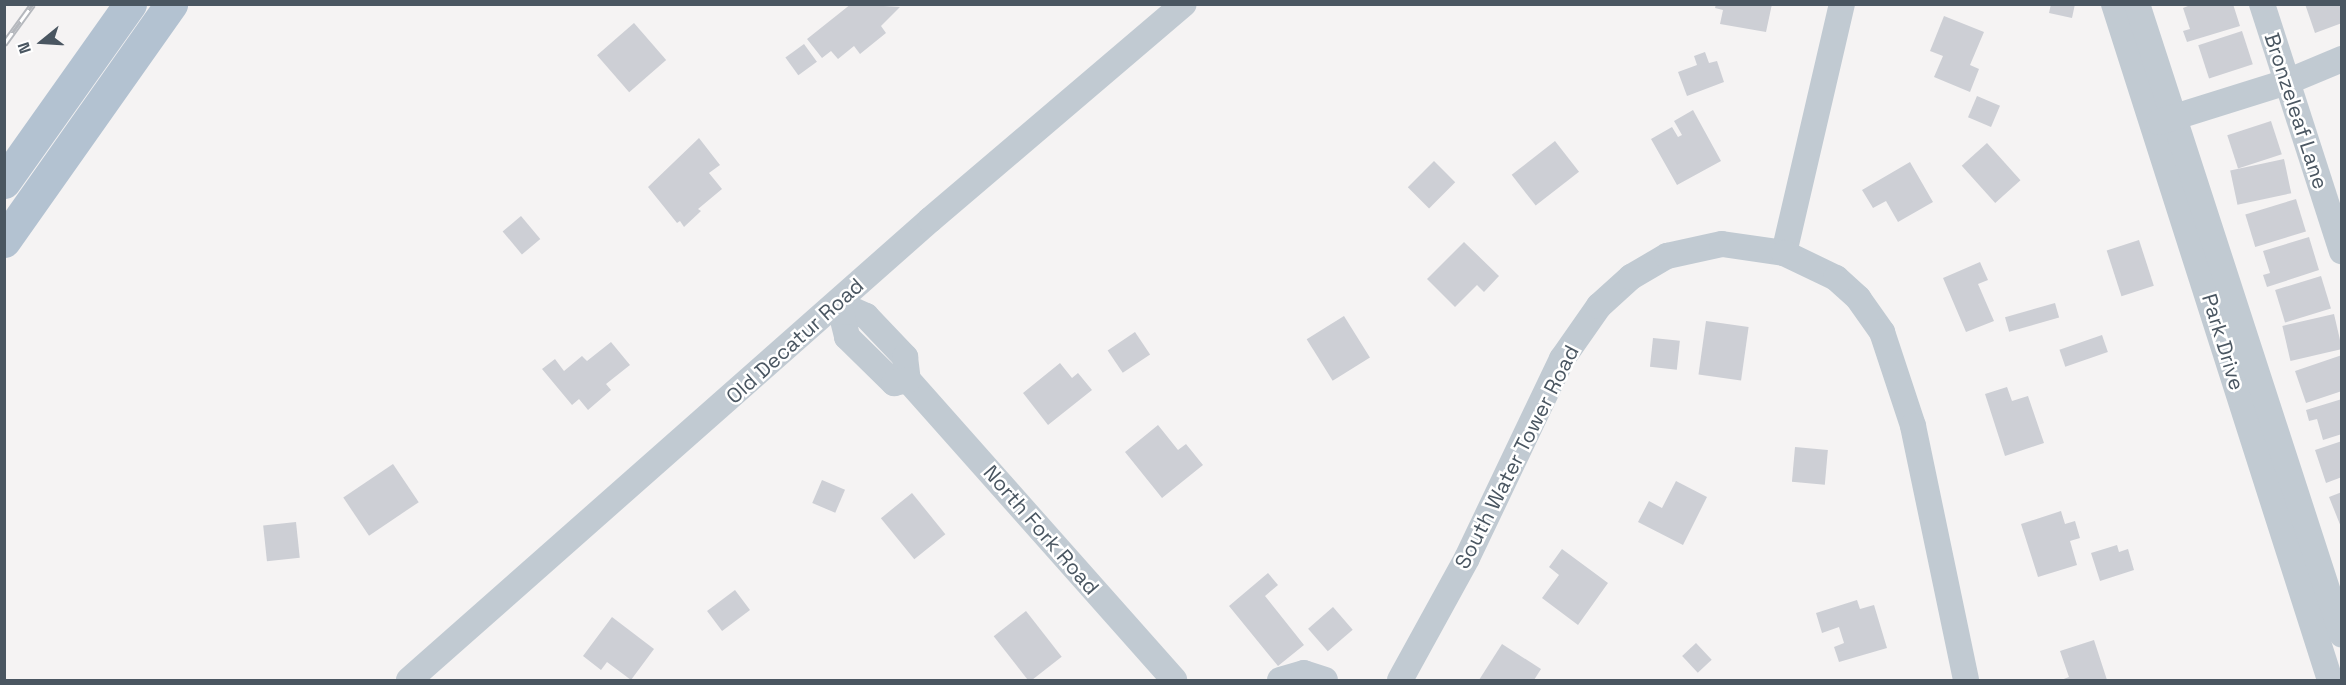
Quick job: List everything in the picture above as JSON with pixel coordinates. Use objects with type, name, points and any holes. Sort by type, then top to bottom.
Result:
[{"type":"main road","points":[[4,182],[130,4]]},
{"type":"main road","points":[[4,241],[171,4]]},
{"type":"street","name":"Old Decatur Road","points":[[409,681],[839,304],[930,220],[1184,4]]},
{"type":"street","points":[[1784,253],[1842,4]]},
{"type":"street","name":"Park Drive","points":[[2115,4],[2163,120],[2342,635]]},
{"type":"street","name":"Park Drive","points":[[2137,4],[2163,120],[2330,681]]},
{"type":"street","name":"Bronzeleaf Lane","points":[[2262,4],[2342,251]]},
{"type":"street","points":[[2163,120],[2287,82],[2342,59]]},
{"type":"street","name":"South Water Tower Road","points":[[1400,681],[1467,558],[1562,359],[1599,306],[1631,277],[1667,256],[1722,244],[1784,253],[1836,278],[1858,298],[1882,333],[1913,426],[1966,681]]},
{"type":"street","name":"North Fork Road","points":[[839,304],[866,316],[905,357],[908,380],[1174,681]]},
{"type":"street","points":[[1280,681],[1304,673],[1325,681]]},
{"type":"building","points":[[851,4],[900,7],[881,26],[886,33],[860,54],[854,46],[838,59],[831,51],[822,58],[807,39]]},
{"type":"building","points":[[1716,4],[1772,4],[1766,32],[1720,24],[1723,10],[1715,8]]},
{"type":"building","points":[[2051,4],[2075,4],[2072,18],[2049,13]]},
{"type":"building","points":[[2193,4],[2233,4],[2240,26],[2187,42],[2183,31],[2190,29],[2183,8]]},
{"type":"building","points":[[2305,4],[2342,4],[2342,23],[2315,33]]},
{"type":"building","points":[[1944,16],[1984,32],[1970,65],[1979,69],[1970,92],[1934,77],[1943,56],[1930,51]]},
{"type":"building","points":[[634,23],[666,60],[629,92],[597,55]]},
{"type":"building","points":[[2242,31],[2253,64],[2209,79],[2198,45]]},
{"type":"building","points":[[804,44],[817,62],[798,75],[785,58]]},
{"type":"building","points":[[1705,52],[1709,63],[1717,61],[1724,82],[1687,96],[1678,72],[1697,65],[1694,56]]},
{"type":"building","points":[[1977,96],[2000,106],[1991,127],[1968,117]]},
{"type":"building","points":[[1693,110],[1721,161],[1677,185],[1651,139],[1672,127],[1678,137],[1682,135],[1674,121]]},
{"type":"building","points":[[2271,121],[2282,154],[2238,169],[2227,135]]},
{"type":"building","points":[[699,138],[720,165],[709,173],[722,189],[698,209],[701,211],[684,227],[680,221],[677,223],[648,187]]},
{"type":"building","points":[[1555,141],[1579,172],[1536,206],[1512,175]]},
{"type":"building","points":[[1987,143],[2020,180],[1995,203],[1962,166]]},
{"type":"building","points":[[2284,159],[2291,193],[2237,205],[2230,170]]},
{"type":"building","points":[[1434,161],[1455,182],[1429,208],[1408,187]]},
{"type":"building","points":[[1910,162],[1933,202],[1898,222],[1886,201],[1873,208],[1862,190]]},
{"type":"building","points":[[2296,199],[2306,232],[2255,247],[2245,214]]},
{"type":"building","points":[[521,216],[540,239],[522,254],[503,231]]},
{"type":"building","points":[[2309,237],[2319,270],[2267,287],[2263,275],[2270,273],[2263,251]]},
{"type":"building","points":[[2139,240],[2154,286],[2121,296],[2107,251]]},
{"type":"building","points":[[1464,242],[1499,276],[1484,292],[1477,285],[1455,307],[1427,279]]},
{"type":"building","points":[[1980,262],[1988,280],[1978,284],[1994,321],[1966,332],[1943,278]]},
{"type":"building","points":[[2321,276],[2331,309],[2285,323],[2275,290]]},
{"type":"building","points":[[2055,303],[2059,317],[2009,332],[2005,317]]},
{"type":"building","points":[[2334,314],[2342,349],[2290,361],[2282,326]]},
{"type":"building","points":[[1344,316],[1370,358],[1333,381],[1307,339]]},
{"type":"building","points":[[1706,321],[1749,327],[1741,380],[1698,374]]},
{"type":"building","points":[[1135,332],[1150,354],[1123,373],[1108,350]]},
{"type":"building","points":[[2102,335],[2108,352],[2065,367],[2059,350]]},
{"type":"building","points":[[1653,338],[1680,341],[1677,370],[1650,367]]},
{"type":"building","points":[[611,342],[630,365],[606,384],[611,390],[588,410],[579,399],[572,405],[542,369],[555,359],[564,371],[582,356],[587,361]]},
{"type":"building","points":[[2342,355],[2342,391],[2306,403],[2295,371]]},
{"type":"building","points":[[1060,363],[1072,378],[1078,373],[1092,390],[1048,425],[1023,393]]},
{"type":"building","points":[[2007,387],[2012,401],[2028,396],[2044,443],[2005,456],[1985,394]]},
{"type":"building","points":[[2342,399],[2342,434],[2323,440],[2317,419],[2309,421],[2306,410]]},
{"type":"building","points":[[1158,425],[1178,450],[1186,444],[1203,465],[1162,498],[1125,452]]},
{"type":"building","points":[[2342,441],[2342,477],[2326,483],[2315,450]]},
{"type":"building","points":[[1795,447],[1828,450],[1825,485],[1792,482]]},
{"type":"building","points":[[393,464],[419,502],[369,536],[343,498]]},
{"type":"building","points":[[822,480],[845,490],[835,513],[812,503]]},
{"type":"building","points":[[1676,481],[1707,497],[1683,545],[1638,522],[1649,501],[1662,508]]},
{"type":"building","points":[[2342,492],[2342,527],[2341,527],[2329,497]]},
{"type":"building","points":[[912,493],[945,534],[914,559],[881,518]]},
{"type":"building","points":[[2061,511],[2065,524],[2075,521],[2080,538],[2070,541],[2077,565],[2038,577],[2021,524]]},
{"type":"building","points":[[296,522],[300,558],[267,561],[263,525]]},
{"type":"building","points":[[2117,545],[2119,552],[2128,549],[2134,570],[2100,581],[2091,553]]},
{"type":"building","points":[[1562,549],[1608,583],[1578,625],[1542,598],[1559,575],[1549,567]]},
{"type":"building","points":[[1268,573],[1278,585],[1265,596],[1304,645],[1278,666],[1229,606]]},
{"type":"building","points":[[735,590],[750,610],[722,631],[707,611]]},
{"type":"building","points":[[1857,600],[1860,609],[1874,605],[1887,648],[1839,662],[1834,647],[1844,643],[1839,627],[1822,633],[1816,613]]},
{"type":"building","points":[[1333,607],[1353,630],[1328,651],[1308,629]]},
{"type":"building","points":[[1026,611],[1062,657],[1032,680],[1028,680],[994,636]]},
{"type":"building","points":[[612,617],[654,649],[631,680],[607,662],[601,670],[583,656]]},
{"type":"building","points":[[2094,640],[2107,680],[2061,680],[2069,677],[2060,651]]},
{"type":"building","points":[[1696,643],[1712,660],[1698,673],[1682,656]]},
{"type":"building","points":[[1502,644],[1541,669],[1534,680],[1479,680]]},
{"type":"railway","points":[[4,44],[33,4]]}]
